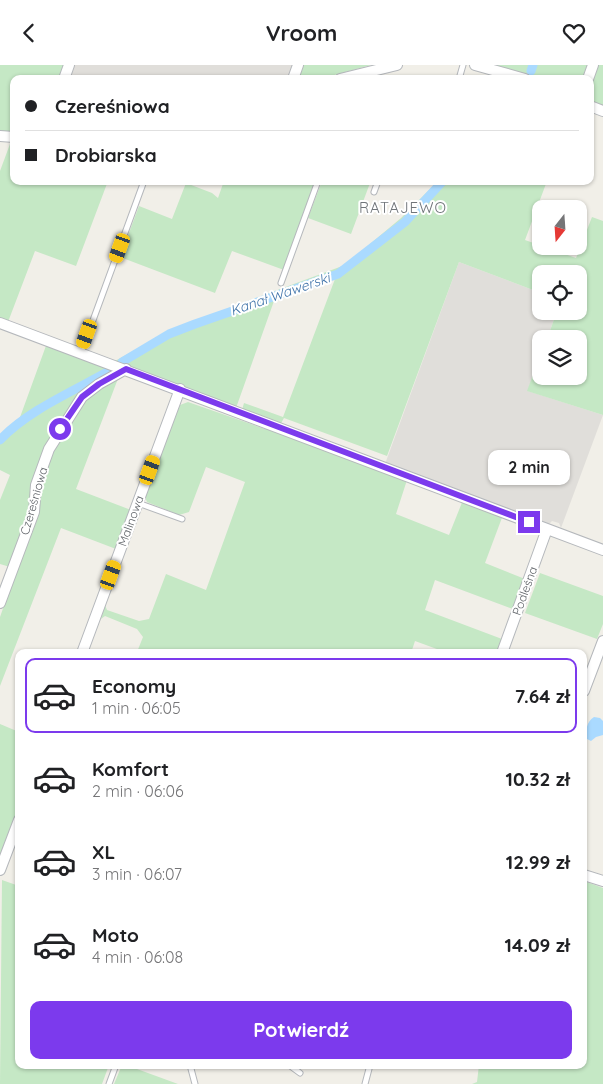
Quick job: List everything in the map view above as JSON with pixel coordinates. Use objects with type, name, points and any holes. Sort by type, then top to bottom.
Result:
[{"type":"street","points":[[361,75],[398,65]]},
{"type":"street","points":[[475,65],[511,75]]},
{"type":"street","points":[[0,323],[603,549]]},
{"type":"street","name":"Czereśniowa","points":[[0,603],[34,511],[36,485],[49,449],[82,397],[99,384],[126,369]]},
{"type":"street","name":"Malinowa","points":[[83,649],[180,389]]},
{"type":"street","name":"Podleśna","points":[[503,649],[547,529]]},
{"type":"street","points":[[587,683],[603,641]]},
{"type":"street","points":[[0,870],[15,831]]},
{"type":"street","points":[[587,876],[603,881]]},
{"type":"lane","points":[[80,353],[143,185]]},
{"type":"lane","points":[[281,283],[317,185]]},
{"type":"lane","points":[[374,192],[377,185]]},
{"type":"lane","points":[[138,503],[182,519]]},
{"type":"lane","points":[[109,1084],[115,1069]]},
{"type":"lane","points":[[191,1069],[195,1084]]},
{"type":"lane","points":[[294,1069],[300,1073]]},
{"type":"lane","points":[[364,1084],[369,1069]]},
{"type":"shaded area","points":[[74,65],[295,65],[291,75],[70,75]]},
{"type":"shaded area","points":[[459,262],[532,290],[532,320],[554,320],[550,330],[532,330],[532,379],[528,391],[603,415],[561,528],[559,523],[552,521],[548,525],[385,464]]},
{"type":"green space","points":[[0,65],[67,65],[63,75],[10,75],[10,132],[0,131]]},
{"type":"green space","points":[[303,65],[371,65],[335,75],[300,74]]},
{"type":"green space","points":[[495,65],[588,65],[584,75],[528,75]]},
{"type":"green space","points":[[598,65],[603,65],[603,106],[594,102],[594,76]]},
{"type":"green space","points":[[10,144],[10,185],[106,185],[76,266],[35,251],[8,322],[0,319],[0,171]]},
{"type":"green space","points":[[185,185],[191,185],[212,193],[218,198],[223,185],[315,185],[284,270],[232,251],[215,293],[120,257],[139,206],[172,219]]},
{"type":"green space","points":[[320,185],[369,185],[351,234],[308,218]]},
{"type":"green space","points":[[434,185],[546,185],[540,200],[532,200],[532,221],[525,240],[532,242],[532,255],[568,255],[576,258],[577,255],[588,255],[588,227],[592,217],[603,221],[603,415],[527,391],[532,377],[532,385],[587,385],[587,330],[550,330],[554,320],[587,320],[587,265],[532,265],[532,290],[459,262],[387,456],[284,418],[280,425],[242,410],[244,403],[283,417],[335,279],[274,301],[236,408],[115,361],[173,329],[345,265],[401,218]]},
{"type":"green space","points":[[47,343],[117,371],[79,394],[51,440],[32,508],[10,567],[0,564],[0,500],[10,475],[0,470],[0,435],[19,420]]},
{"type":"green space","points":[[119,376],[76,489],[131,510],[116,549],[61,528],[0,686],[0,617],[36,515],[38,495],[49,456],[82,402]]},
{"type":"green space","points":[[188,402],[265,429],[267,426],[407,480],[396,514],[449,535],[463,500],[503,515],[485,563],[525,579],[513,609],[435,580],[425,610],[502,639],[498,649],[437,649],[415,641],[412,649],[138,649],[143,637],[137,629],[105,616],[101,619],[105,605],[107,610],[139,621],[149,619],[166,574],[206,590],[245,482],[206,467],[189,512],[179,515],[147,502],[145,497],[180,405]]},
{"type":"green space","points":[[540,573],[603,596],[603,624],[597,639],[525,613]]},
{"type":"green space","points":[[0,724],[15,730],[15,819],[0,858]]},
{"type":"green space","points":[[2,880],[15,885],[15,1069],[108,1069],[102,1084],[0,1084]]},
{"type":"green space","points":[[587,882],[603,888],[603,1084],[472,1084],[477,1082],[479,1069],[587,1069]]},
{"type":"green space","points":[[120,1069],[137,1069],[178,1084],[114,1084]]},
{"type":"water","points":[[594,717],[600,718],[603,721],[603,735],[591,741],[587,739],[587,729],[591,719]]},
{"type":"waterway","name":"Kanał Wawerski","points":[[531,71],[533,65]]},
{"type":"waterway","name":"Kanał Wawerski","points":[[122,362],[169,334],[338,274],[405,222],[439,185]]},
{"type":"waterway","name":"Kanał Wawerski","points":[[0,440],[11,429],[38,410],[111,370]]},
{"type":"district","name":"RATAJEWO","points":[[403,208]]},
{"type":"route","points":[[60,429],[82,397],[99,384],[126,369],[271,426],[364,458],[529,522]]}]
